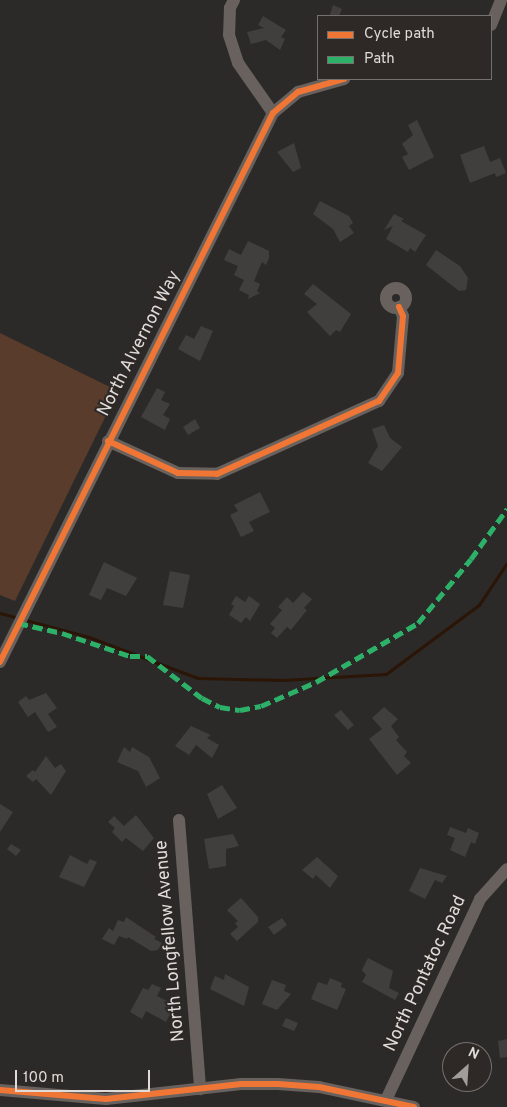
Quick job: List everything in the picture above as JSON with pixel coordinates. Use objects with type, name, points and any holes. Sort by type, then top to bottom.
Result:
[{"type":"street","points":[[234,0],[230,8],[229,35],[238,63],[272,114]]},
{"type":"street","points":[[492,23],[502,0]]},
{"type":"street","name":"North Alvernon Way","points":[[0,662],[108,441],[272,114],[298,92],[340,80]]},
{"type":"street","points":[[108,441],[178,473],[217,474],[380,401],[398,373],[403,316],[400,307]]},
{"type":"street","name":"North Longfellow Avenue","points":[[179,820],[200,1089]]},
{"type":"street","name":"North Pontatoc Road","points":[[386,1100],[480,899],[507,869]]},
{"type":"street","points":[[0,1090],[106,1099],[241,1084],[311,1086],[414,1107]]},
{"type":"shaded area","points":[[0,333],[118,391],[15,601],[0,595]]},
{"type":"building","points":[[333,5],[342,9],[339,15],[330,15]]},
{"type":"building","points":[[263,16],[286,30],[281,37],[285,39],[280,50],[266,40],[251,44],[247,32],[264,28],[258,25]]},
{"type":"building","points":[[417,120],[434,157],[409,170],[402,157],[408,154],[402,144],[413,135],[408,125]]},
{"type":"building","points":[[294,143],[301,168],[293,172],[277,152]]},
{"type":"building","points":[[484,146],[490,162],[500,158],[506,173],[496,177],[495,173],[470,183],[460,155]]},
{"type":"building","points":[[320,201],[349,216],[353,223],[349,226],[354,233],[340,242],[333,229],[313,214]]},
{"type":"building","points":[[394,214],[404,219],[401,221],[426,235],[415,252],[410,248],[408,252],[386,239],[393,226],[384,230]]},
{"type":"building","points":[[248,241],[269,251],[269,258],[266,265],[262,262],[254,281],[260,284],[257,291],[260,293],[248,299],[249,295],[239,290],[244,280],[234,275],[238,266],[224,260],[229,249],[241,255]]},
{"type":"building","points":[[436,250],[460,266],[468,278],[466,290],[459,291],[426,265]]},
{"type":"building","points":[[313,284],[351,314],[340,332],[336,330],[330,336],[307,312],[317,304],[304,294]]},
{"type":"building","points":[[201,326],[213,331],[200,361],[178,349],[186,335],[194,339]]},
{"type":"building","points":[[157,388],[165,392],[161,400],[170,404],[163,415],[170,419],[165,430],[141,417]]},
{"type":"building","points":[[195,419],[200,428],[188,435],[183,427]]},
{"type":"building","points":[[384,425],[390,438],[402,447],[382,471],[368,463],[378,446],[372,429]]},
{"type":"building","points":[[260,492],[270,512],[249,522],[254,531],[241,537],[230,515],[238,511],[234,505]]},
{"type":"building","points":[[104,562],[137,578],[126,596],[107,588],[101,600],[89,595]]},
{"type":"building","points":[[170,571],[190,575],[183,608],[163,605]]},
{"type":"building","points":[[303,592],[312,599],[304,608],[307,610],[291,630],[287,627],[277,638],[271,633],[275,628],[270,624],[282,610],[278,607],[287,597],[293,603]]},
{"type":"building","points":[[236,596],[245,602],[249,596],[260,604],[250,621],[246,617],[241,623],[229,615],[234,606],[231,604]]},
{"type":"building","points":[[46,693],[57,708],[48,714],[57,727],[48,732],[35,712],[28,717],[18,702],[26,696],[29,700]]},
{"type":"building","points":[[384,707],[398,719],[391,726],[399,737],[396,740],[407,752],[404,756],[411,763],[397,775],[369,739],[382,729],[372,718]]},
{"type":"building","points":[[341,710],[354,725],[348,730],[334,715]]},
{"type":"building","points":[[191,726],[211,735],[207,738],[219,745],[212,758],[196,745],[189,755],[175,746]]},
{"type":"building","points":[[124,747],[130,752],[132,747],[149,757],[160,778],[146,787],[138,771],[117,762]]},
{"type":"building","points":[[46,756],[55,768],[61,764],[66,771],[51,795],[36,779],[33,782],[26,776],[33,770],[35,772]]},
{"type":"building","points":[[222,785],[237,808],[218,819],[207,794]]},
{"type":"building","points":[[0,804],[13,812],[0,832]]},
{"type":"building","points":[[136,815],[154,838],[143,851],[126,838],[122,842],[112,832],[115,828],[108,822],[114,816],[124,826]]},
{"type":"building","points":[[450,827],[466,833],[468,828],[479,833],[475,844],[471,842],[465,857],[450,850],[455,838],[447,835]]},
{"type":"building","points":[[233,834],[239,846],[226,849],[226,866],[209,869],[204,839]]},
{"type":"building","points":[[11,844],[21,850],[16,856],[7,849]]},
{"type":"building","points":[[70,855],[87,864],[90,859],[97,862],[84,887],[59,877]]},
{"type":"building","points":[[317,857],[338,876],[330,888],[316,875],[313,879],[302,870]]},
{"type":"building","points":[[420,868],[447,876],[442,883],[435,880],[425,899],[409,891]]},
{"type":"building","points":[[241,898],[258,917],[258,922],[237,941],[230,934],[238,927],[235,923],[238,921],[227,910]]},
{"type":"building","points":[[126,917],[162,943],[158,950],[151,951],[128,937],[127,939],[119,936],[114,945],[102,939],[109,928],[113,931],[118,920],[124,922]]},
{"type":"building","points":[[282,918],[287,925],[274,935],[268,927]]},
{"type":"building","points":[[368,958],[393,971],[389,988],[399,993],[395,1000],[362,982],[366,975],[362,970]]},
{"type":"building","points":[[225,974],[249,987],[244,1006],[210,989],[215,976],[224,980]]},
{"type":"building","points":[[330,978],[342,983],[341,987],[346,989],[337,1010],[311,999],[318,982],[327,985]]},
{"type":"building","points":[[272,980],[286,985],[284,991],[291,994],[277,1010],[262,1004]]},
{"type":"building","points":[[152,984],[161,988],[157,996],[175,1005],[166,1022],[146,1011],[142,1019],[130,1012],[143,988],[148,990]]},
{"type":"building","points":[[286,1018],[298,1023],[294,1031],[282,1026]]},
{"type":"building","points":[[507,1039],[507,1057],[500,1058],[498,1041]]},
{"type":"waterway","points":[[26,620],[89,637],[198,678],[282,680],[386,674],[479,605],[507,563]]},
{"type":"waterway","points":[[0,613],[19,618]]},
{"type":"marked path","points":[[18,623],[62,633],[130,656],[147,656],[202,698],[220,707],[240,710],[261,706],[316,682],[418,623],[471,559],[507,509]]},
{"type":"cycle path","points":[[0,662],[273,113],[298,92],[340,80]]},
{"type":"cycle path","points":[[108,441],[178,473],[217,474],[379,401],[398,373],[403,316],[399,307]]},
{"type":"cycle path","points":[[0,1090],[106,1099],[241,1084],[278,1084],[319,1087],[414,1107]]}]
